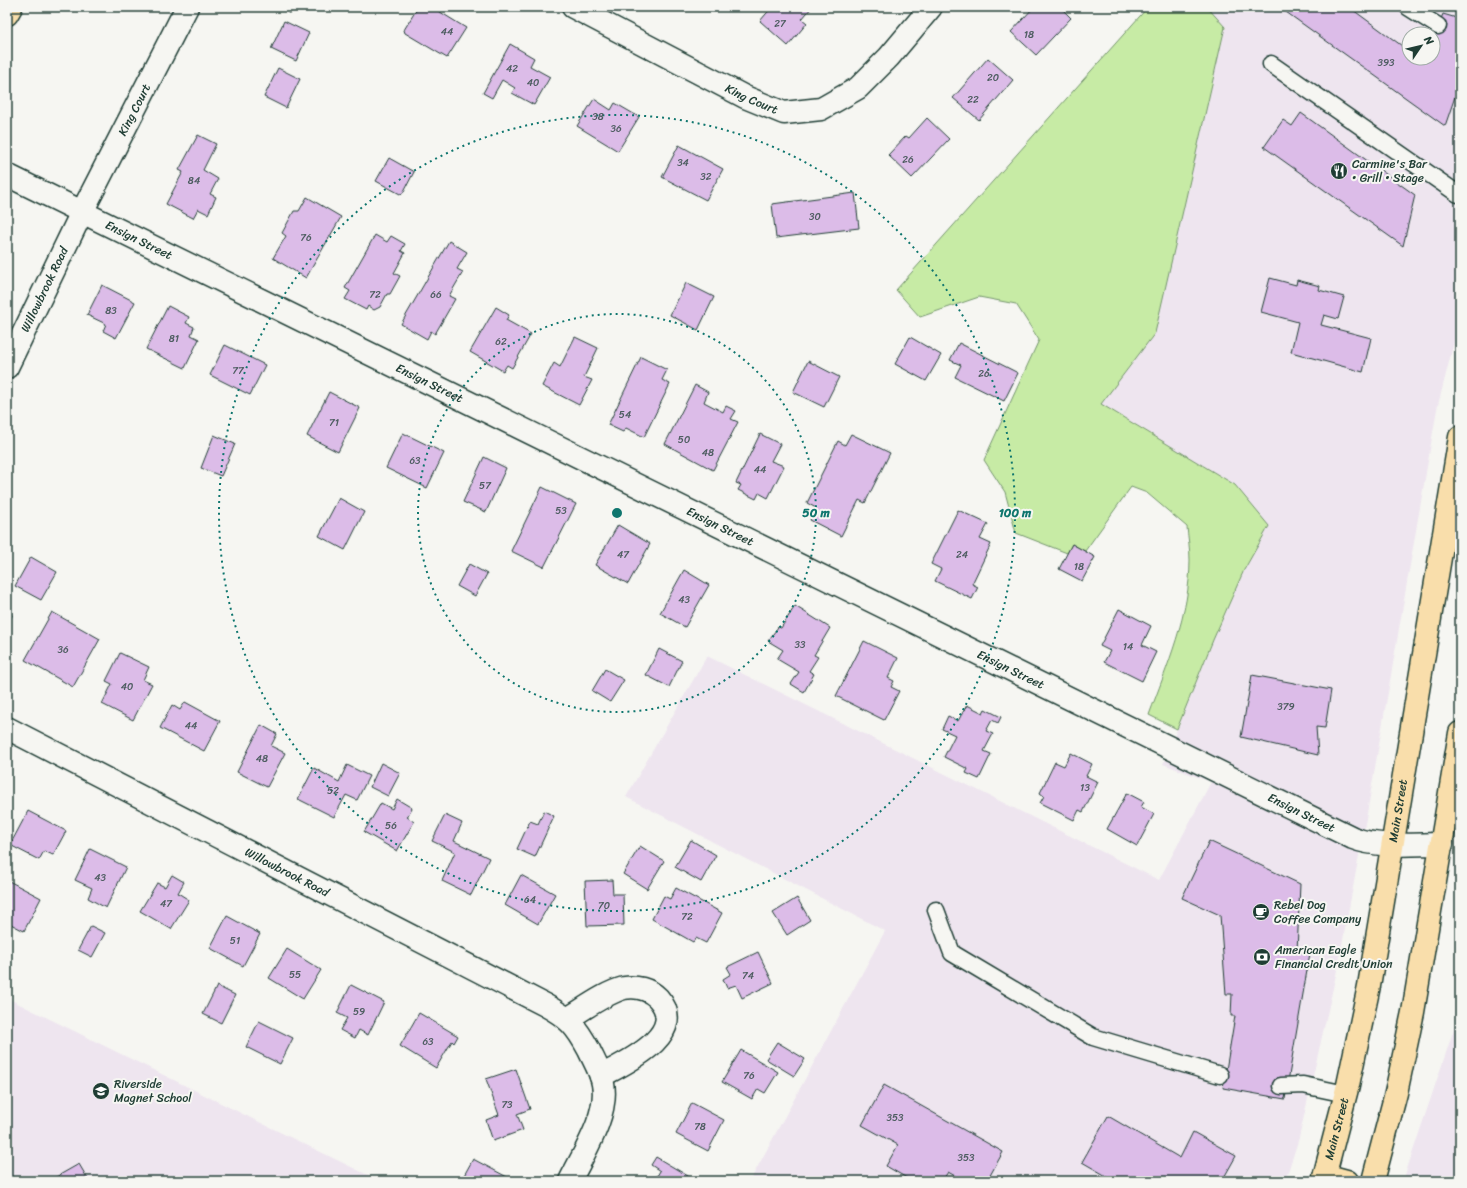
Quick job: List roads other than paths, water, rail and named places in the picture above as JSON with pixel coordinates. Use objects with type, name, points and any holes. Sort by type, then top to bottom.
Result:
[{"type":"main road","points":[[7,14],[11,7]]},
{"type":"main road","name":"Main Street","points":[[1324,1178],[1346,1094],[1369,986],[1394,844],[1460,437]]},
{"type":"main road","points":[[1373,1181],[1396,1093],[1413,1012],[1460,732]]},
{"type":"main road","points":[[1324,1178],[1347,1181]]},
{"type":"street","name":"King Court","points":[[82,212],[186,7]]},
{"type":"street","name":"King Court","points":[[574,7],[745,97],[784,113],[821,109],[858,88],[889,57],[931,7]]},
{"type":"street","name":"Ensign Street","points":[[7,175],[1353,838],[1368,843],[1442,844]]},
{"type":"street","name":"Willowbrook Road","points":[[7,367],[82,212]]},
{"type":"street","name":"Willowbrook Road","points":[[7,728],[545,1005],[567,1019],[574,1025],[582,1037],[601,1076],[605,1095],[601,1116],[570,1181]]},
{"type":"street","points":[[567,1019],[609,995],[621,989],[630,987],[642,988],[652,993],[662,1005],[666,1014],[666,1023],[663,1032],[658,1039],[651,1046],[630,1060],[601,1076]]},
{"type":"lane","points":[[1408,7],[1438,26]]},
{"type":"lane","points":[[1271,64],[1458,194]]},
{"type":"lane","points":[[936,910],[952,953],[1093,1037],[1220,1075]]},
{"type":"lane","points":[[1281,1086],[1303,1085],[1346,1094]]},
{"type":"place","name":"Carmine's Bar • Grill • Stage","points":[[1339,171]]},
{"type":"place","name":"Rebel Dog Coffee Company","points":[[1261,912]]},
{"type":"place","name":"American Eagle Financial Credit Union","points":[[1262,957]]},
{"type":"place","name":"Riverside Magnet School","points":[[101,1091]]}]
